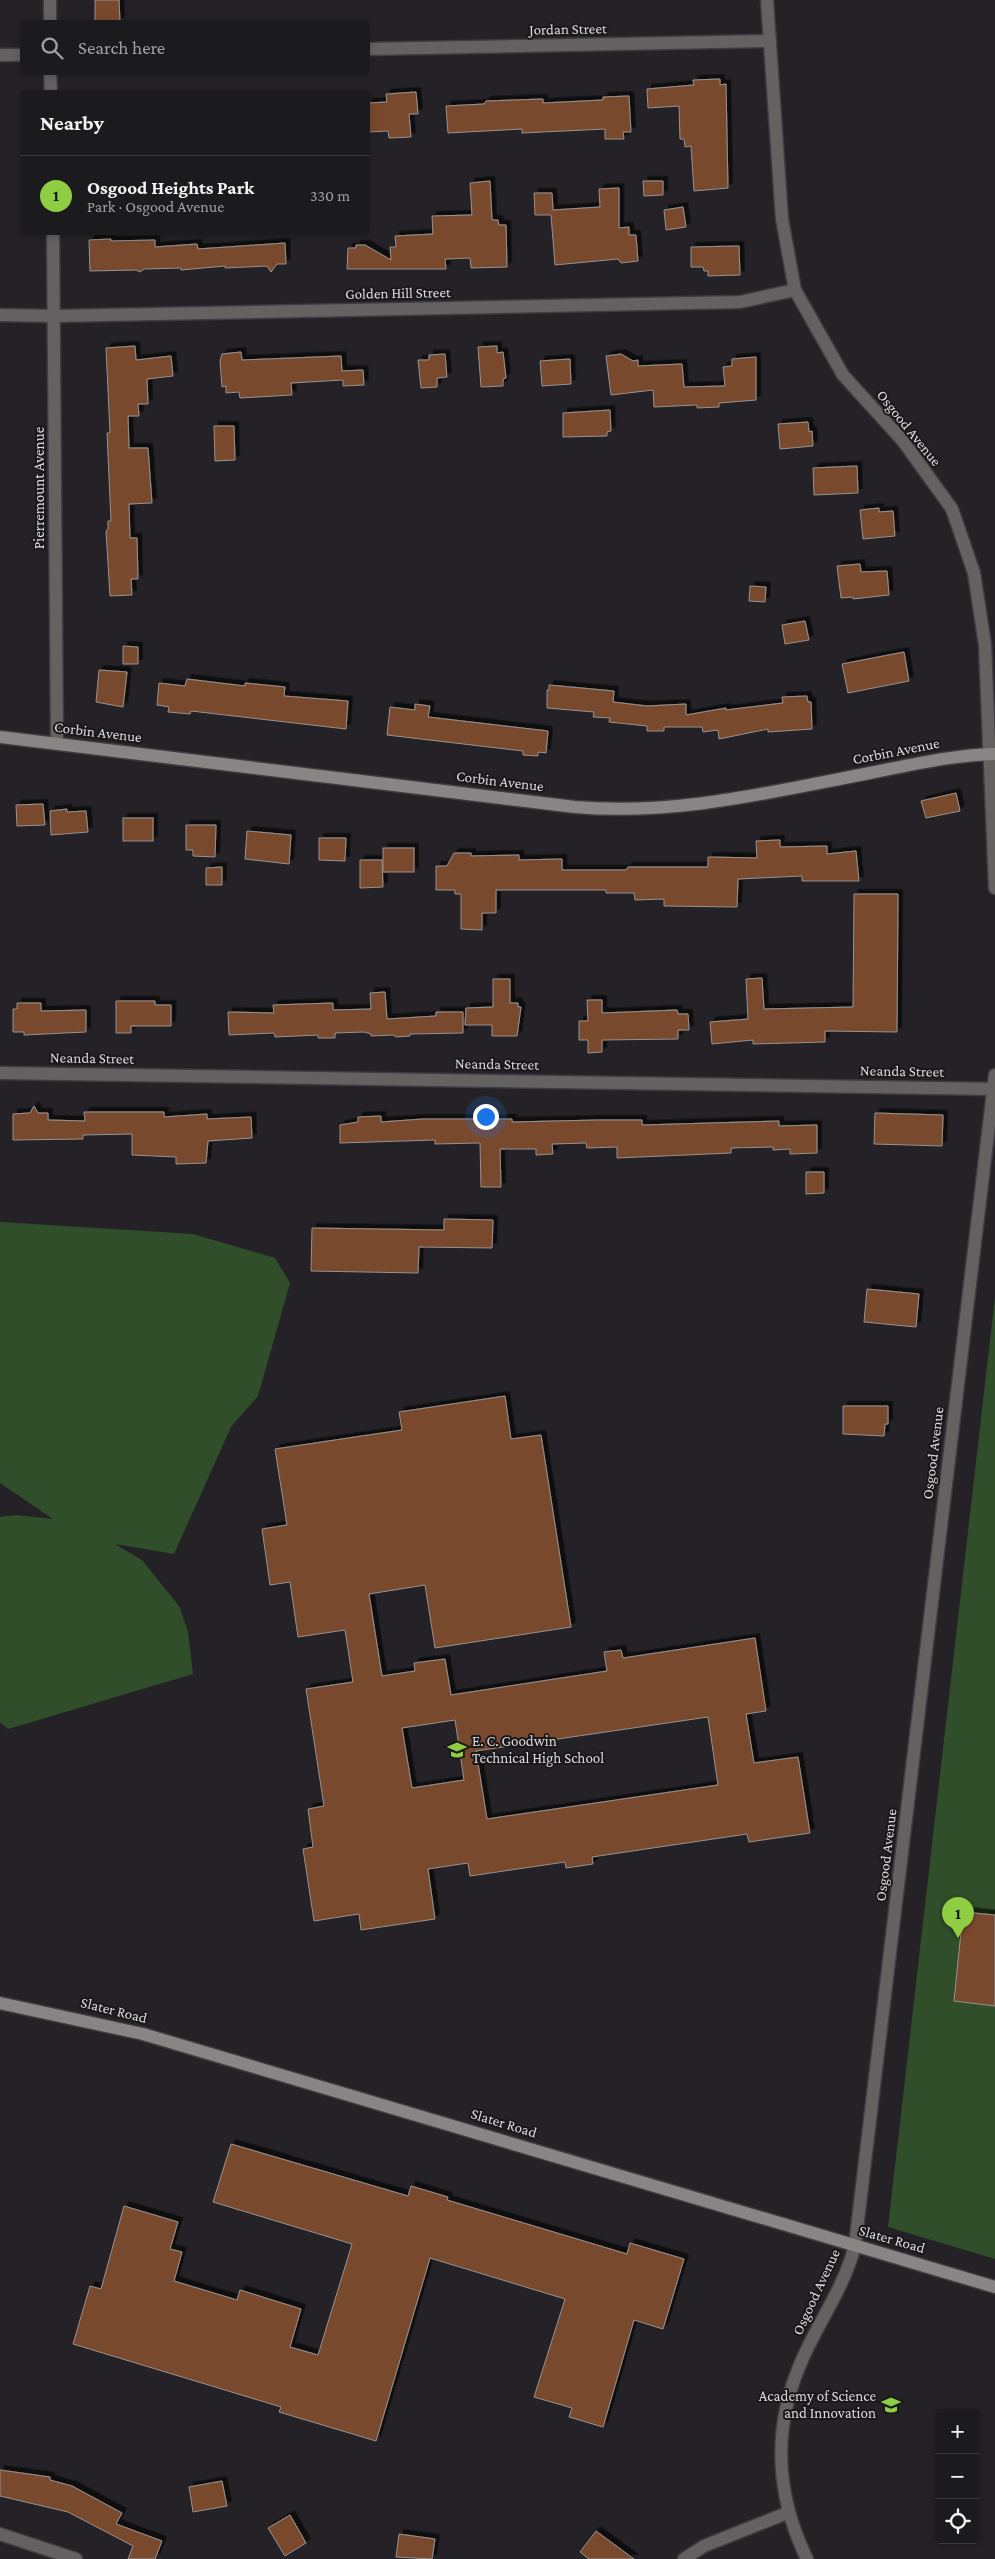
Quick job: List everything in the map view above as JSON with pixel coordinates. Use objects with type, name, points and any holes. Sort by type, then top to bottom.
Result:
[{"type":"main road","name":"Corbin Avenue","points":[[0,737],[575,807],[636,810],[694,806],[943,759],[992,754]]},
{"type":"main road","name":"Slater Road","points":[[0,2003],[100,2022],[161,2039],[995,2286]]},
{"type":"street","points":[[50,0],[50,20]]},
{"type":"street","name":"Osgood Avenue","points":[[767,0],[782,219],[795,290],[843,375],[903,441],[952,510],[975,582],[985,645],[992,754],[995,888]]},
{"type":"street","name":"Jordan Street","points":[[370,49],[770,41]]},
{"type":"street","points":[[0,55],[20,55]]},
{"type":"street","points":[[50,75],[51,90]]},
{"type":"street","name":"Pierremount Avenue","points":[[53,235],[57,744]]},
{"type":"street","name":"Golden Hill Street","points":[[0,315],[55,316],[740,302],[795,290]]},
{"type":"street","name":"Neanda Street","points":[[0,1073],[994,1089]]},
{"type":"street","name":"Osgood Avenue","points":[[807,2559],[787,2512],[783,2492],[781,2454],[783,2429],[789,2398],[802,2360],[843,2279],[855,2245],[995,1075]]},
{"type":"street","points":[[684,2559],[704,2546],[787,2512]]},
{"type":"street","points":[[0,2534],[76,2559]]},
{"type":"green space","points":[[0,1222],[193,1234],[275,1258],[290,1283],[258,1396],[231,1427],[174,1554],[115,1544],[142,1560],[179,1606],[188,1631],[193,1674],[8,1729],[0,1722],[0,1517],[16,1515],[53,1519],[0,1483]]},
{"type":"green space","points":[[995,1297],[995,2259],[888,2227]]},
{"type":"building","points":[[95,0],[119,0],[120,20],[95,20]]},
{"type":"building","points":[[720,79],[720,85],[726,84],[728,188],[694,191],[691,146],[685,147],[684,139],[680,139],[679,106],[648,108],[647,89],[694,85],[693,80]]},
{"type":"building","points":[[416,92],[418,114],[409,114],[411,137],[389,138],[388,131],[370,132],[370,103],[387,102],[386,94]]},
{"type":"building","points":[[629,96],[631,132],[623,132],[624,139],[605,139],[605,129],[522,133],[522,129],[448,133],[446,106],[484,104],[486,101],[543,99],[543,103],[603,100],[603,97]]},
{"type":"building","points":[[490,181],[492,220],[498,220],[499,225],[506,225],[507,267],[471,268],[470,258],[445,259],[446,269],[347,269],[348,248],[356,248],[356,245],[365,245],[391,260],[390,247],[396,247],[395,236],[433,234],[432,216],[472,215],[470,183]]},
{"type":"building","points":[[643,181],[663,181],[663,195],[644,196]]},
{"type":"building","points":[[619,188],[619,228],[629,227],[629,235],[636,235],[638,261],[621,263],[618,259],[555,265],[551,215],[535,215],[534,193],[552,193],[553,210],[600,207],[599,189]]},
{"type":"building","points":[[683,207],[686,227],[666,230],[664,210]]},
{"type":"building","points":[[111,239],[111,241],[155,240],[155,247],[197,244],[198,249],[285,243],[286,264],[277,264],[271,272],[267,266],[225,268],[225,266],[181,270],[181,268],[144,269],[140,272],[136,270],[90,271],[89,240]]},
{"type":"building","points":[[739,246],[740,275],[708,276],[708,271],[704,271],[703,267],[691,267],[691,247]]},
{"type":"building","points":[[135,346],[136,360],[171,356],[173,376],[147,379],[148,404],[138,404],[139,416],[128,416],[129,448],[148,448],[152,503],[129,504],[130,538],[137,538],[138,579],[131,579],[132,595],[110,596],[106,531],[108,529],[108,521],[111,521],[107,433],[110,433],[106,348]]},
{"type":"building","points":[[497,346],[497,353],[503,352],[506,378],[503,379],[503,386],[481,387],[478,347]]},
{"type":"building","points":[[241,352],[242,360],[341,356],[342,371],[363,370],[364,385],[343,386],[343,380],[291,383],[292,395],[240,398],[239,392],[226,393],[226,386],[222,387],[220,361],[222,354]]},
{"type":"building","points":[[445,354],[447,377],[437,378],[437,387],[421,388],[418,360],[429,360],[429,355]]},
{"type":"building","points":[[621,354],[633,361],[638,360],[638,366],[682,364],[684,387],[725,386],[723,367],[732,366],[732,359],[756,357],[756,400],[719,403],[719,407],[697,408],[697,405],[654,407],[653,390],[611,395],[606,356]]},
{"type":"building","points":[[570,359],[571,384],[542,386],[540,361]]},
{"type":"building","points":[[610,410],[611,431],[607,432],[607,436],[563,437],[563,413]]},
{"type":"building","points":[[808,422],[809,432],[812,431],[813,446],[780,449],[778,424]]},
{"type":"building","points":[[214,426],[234,426],[235,460],[215,461]]},
{"type":"building","points":[[857,466],[858,493],[814,495],[813,468]]},
{"type":"building","points":[[879,508],[879,512],[893,511],[895,536],[863,539],[860,510]]},
{"type":"building","points":[[860,564],[861,572],[887,571],[889,595],[853,599],[853,597],[841,598],[837,566]]},
{"type":"building","points":[[750,586],[766,587],[765,602],[749,601]]},
{"type":"building","points":[[805,621],[809,640],[785,644],[782,625]]},
{"type":"building","points":[[123,646],[138,647],[138,664],[123,664]]},
{"type":"building","points":[[904,652],[909,681],[848,693],[842,664]]},
{"type":"building","points":[[99,670],[127,672],[123,707],[96,702]]},
{"type":"building","points":[[187,679],[245,686],[245,683],[285,687],[284,696],[348,701],[346,729],[191,711],[190,714],[168,712],[169,707],[157,705],[159,683],[185,686]]},
{"type":"building","points":[[549,685],[614,691],[613,702],[647,706],[686,704],[686,715],[726,708],[726,710],[783,703],[782,697],[807,696],[808,702],[811,702],[812,729],[768,732],[768,729],[719,739],[718,730],[703,732],[702,727],[664,727],[664,731],[647,731],[647,726],[609,722],[610,718],[593,717],[594,712],[547,708],[547,690],[549,690]]},
{"type":"building","points":[[415,704],[430,706],[428,717],[548,731],[546,753],[538,752],[538,756],[523,755],[523,751],[387,735],[390,707],[415,710]]},
{"type":"building","points":[[956,793],[960,811],[926,818],[921,801]]},
{"type":"building","points":[[43,804],[45,825],[17,826],[16,805]]},
{"type":"building","points":[[67,809],[67,812],[86,811],[88,832],[51,835],[50,811]]},
{"type":"building","points":[[123,818],[153,818],[153,841],[123,841]]},
{"type":"building","points":[[186,825],[216,825],[215,857],[193,856],[193,850],[186,850]]},
{"type":"building","points":[[247,831],[291,835],[289,864],[245,859]]},
{"type":"building","points":[[319,838],[346,838],[345,861],[319,860]]},
{"type":"building","points":[[780,840],[780,847],[827,846],[827,854],[856,851],[859,881],[802,881],[802,876],[738,879],[737,907],[664,906],[664,899],[635,900],[634,893],[606,893],[606,890],[496,890],[496,913],[482,913],[482,930],[461,929],[461,894],[455,894],[455,890],[436,890],[436,866],[447,866],[454,853],[471,853],[471,856],[519,855],[519,860],[562,859],[562,870],[626,870],[628,867],[708,867],[708,857],[757,858],[756,841]]},
{"type":"building","points":[[383,848],[414,848],[414,872],[383,872]]},
{"type":"building","points":[[360,860],[382,860],[383,887],[360,888]]},
{"type":"building","points":[[222,867],[222,885],[206,885],[206,868]]},
{"type":"building","points":[[854,894],[898,894],[897,1032],[825,1031],[825,1042],[753,1044],[753,1040],[712,1044],[710,1022],[748,1019],[746,979],[762,978],[764,1009],[853,1007]]},
{"type":"building","points":[[493,979],[510,979],[510,1003],[518,1003],[518,1007],[521,1007],[517,1036],[492,1036],[492,1025],[465,1025],[466,1008],[493,1007]]},
{"type":"building","points":[[385,992],[387,1019],[436,1016],[436,1012],[463,1012],[463,1033],[410,1034],[410,1036],[396,1037],[393,1035],[371,1036],[371,1034],[364,1032],[335,1033],[335,1038],[318,1038],[318,1035],[275,1037],[274,1033],[229,1035],[228,1012],[274,1013],[273,1005],[333,1003],[333,1010],[371,1009],[370,993]]},
{"type":"building","points":[[587,1000],[602,1000],[602,1013],[677,1010],[678,1014],[688,1014],[689,1030],[678,1030],[678,1039],[602,1040],[602,1052],[588,1053],[588,1040],[579,1040],[579,1021],[588,1021]]},
{"type":"building","points":[[116,1001],[155,1001],[155,1005],[171,1005],[171,1026],[131,1026],[131,1033],[116,1033]]},
{"type":"building","points":[[17,1003],[41,1003],[41,1011],[86,1010],[86,1032],[24,1035],[24,1032],[13,1032],[13,1009],[17,1009]]},
{"type":"building","points":[[34,1106],[38,1113],[48,1113],[48,1120],[85,1121],[84,1112],[164,1112],[164,1117],[207,1114],[207,1119],[251,1117],[252,1138],[208,1141],[206,1163],[176,1164],[176,1157],[132,1155],[132,1134],[83,1135],[83,1139],[13,1140],[13,1114],[30,1113]]},
{"type":"building","points":[[875,1113],[943,1115],[942,1146],[874,1144]]},
{"type":"building","points":[[381,1116],[381,1122],[423,1119],[512,1119],[512,1122],[642,1120],[642,1125],[779,1121],[779,1126],[817,1125],[817,1153],[790,1154],[790,1149],[773,1150],[773,1147],[731,1148],[731,1153],[617,1158],[617,1147],[587,1148],[586,1143],[552,1144],[553,1154],[536,1155],[536,1149],[500,1149],[501,1187],[481,1187],[480,1143],[435,1144],[435,1140],[340,1143],[340,1125],[358,1122],[358,1117]]},
{"type":"building","points":[[806,1172],[824,1172],[824,1193],[806,1194]]},
{"type":"building","points":[[444,1219],[493,1220],[492,1248],[419,1247],[418,1273],[311,1271],[312,1228],[444,1230]]},
{"type":"building","points":[[867,1289],[919,1294],[916,1327],[864,1322]]},
{"type":"building","points":[[505,1396],[511,1439],[541,1435],[571,1627],[435,1648],[425,1585],[369,1594],[382,1676],[415,1671],[414,1663],[445,1659],[451,1695],[607,1671],[604,1652],[621,1650],[623,1658],[755,1638],[766,1711],[746,1714],[754,1763],[798,1757],[810,1833],[749,1842],[747,1834],[592,1857],[593,1864],[566,1868],[565,1862],[470,1876],[468,1863],[428,1869],[435,1919],[361,1930],[359,1914],[314,1921],[303,1849],[313,1847],[308,1809],[324,1806],[306,1689],[353,1682],[345,1630],[298,1637],[290,1582],[270,1585],[262,1529],[287,1525],[275,1449],[402,1430],[399,1412]],"holes":[[[708,1717],[718,1785],[487,1819],[476,1751]],[[455,1720],[464,1780],[412,1788],[402,1728]]]},
{"type":"building","points":[[843,1406],[888,1406],[888,1424],[885,1424],[884,1436],[843,1434]]},
{"type":"building","points":[[963,1912],[995,1915],[995,2006],[954,2001]]},
{"type":"building","points":[[231,2144],[408,2196],[411,2186],[448,2197],[447,2200],[627,2254],[630,2243],[684,2259],[663,2329],[634,2320],[603,2427],[569,2417],[572,2408],[534,2397],[565,2299],[430,2258],[376,2441],[279,2412],[281,2407],[73,2344],[90,2286],[101,2289],[124,2206],[178,2222],[170,2249],[182,2252],[174,2281],[237,2300],[240,2290],[301,2309],[290,2347],[318,2355],[352,2244],[213,2202]]},
{"type":"building","points":[[0,2470],[50,2477],[50,2480],[72,2486],[122,2513],[116,2524],[162,2541],[155,2559],[128,2559],[133,2546],[68,2512],[0,2496]]},
{"type":"building","points":[[222,2481],[227,2506],[193,2512],[189,2487]]},
{"type":"building","points":[[290,2515],[306,2543],[285,2556],[268,2528]]},
{"type":"building","points":[[596,2531],[634,2559],[589,2559],[580,2552]]},
{"type":"building","points":[[399,2534],[435,2539],[432,2559],[396,2557]]},
{"type":"place","name":"E. C. Goodwin Technical High School","points":[[457,1750]]},
{"type":"place","name":"Osgood Heights Park","points":[[958,1938]]},
{"type":"place","name":"Academy of Science and Innovation","points":[[891,2405]]}]
